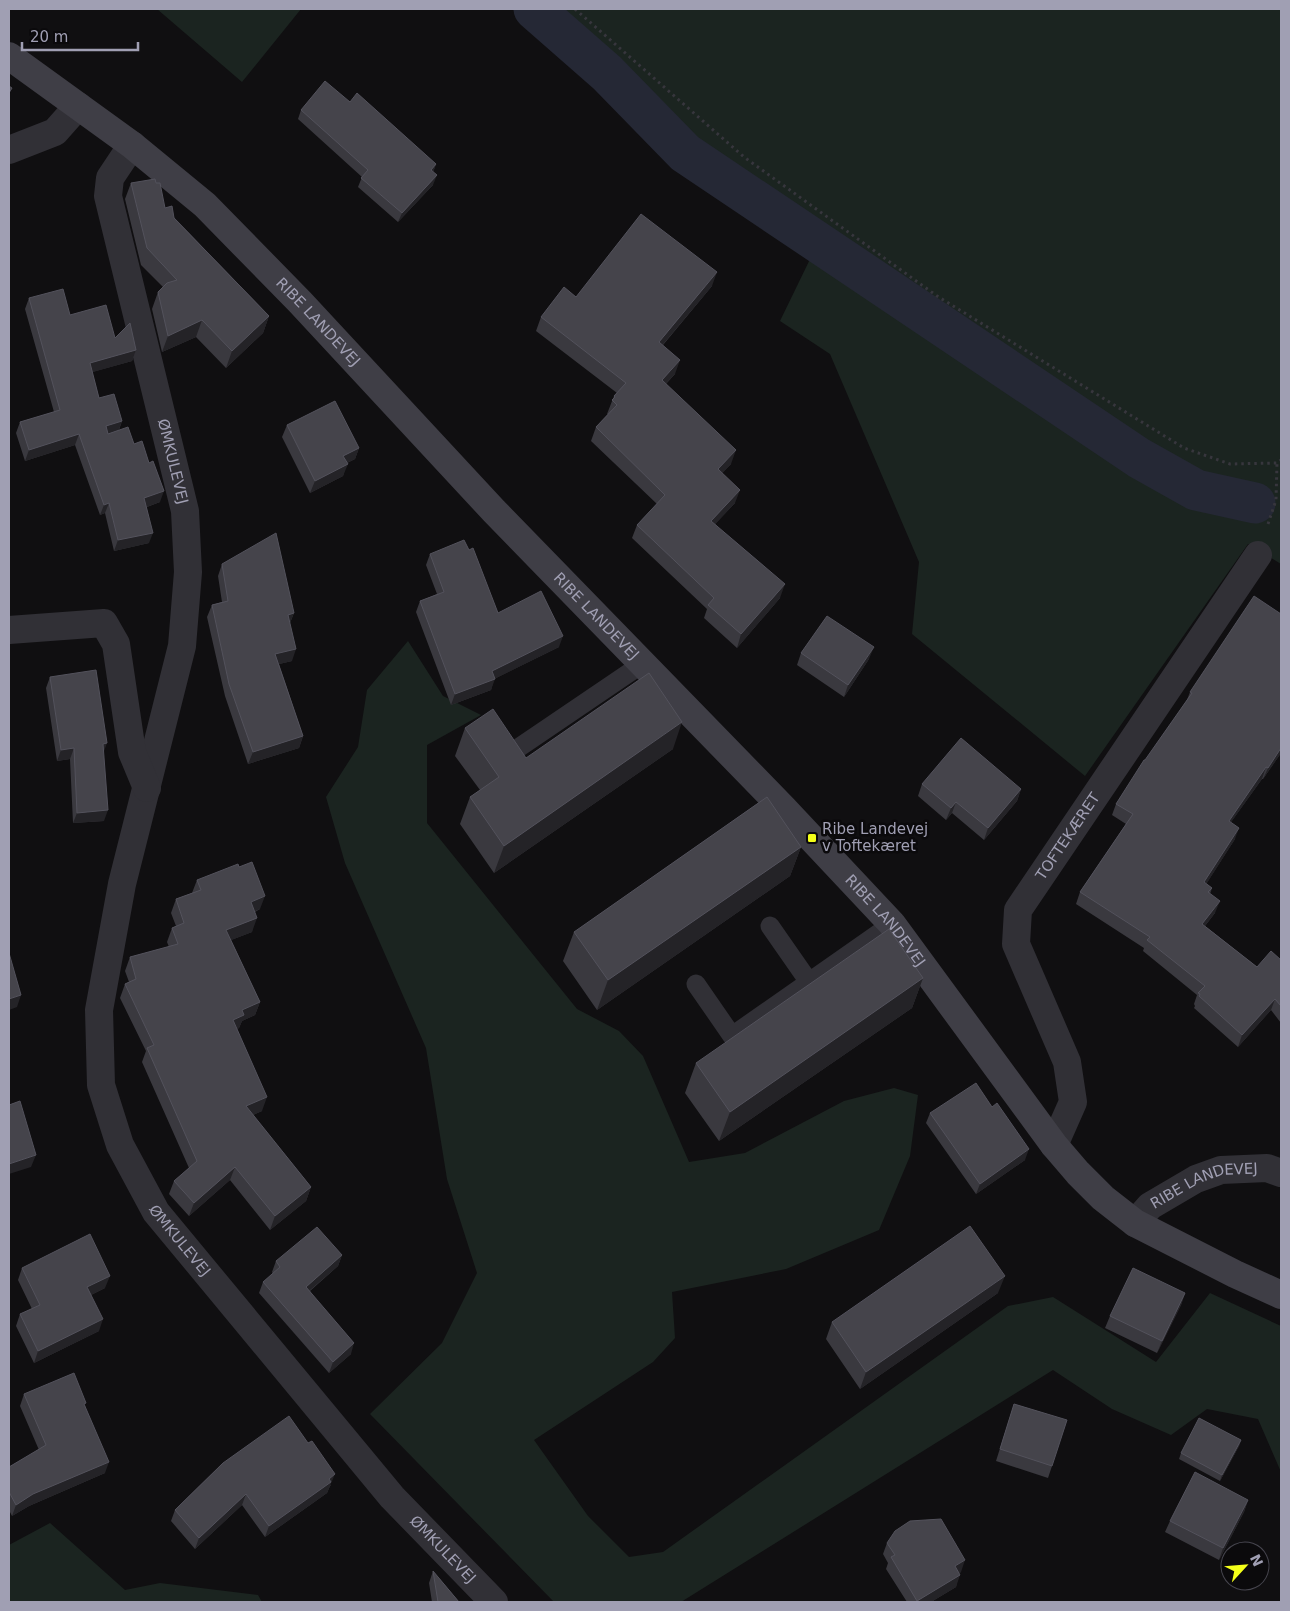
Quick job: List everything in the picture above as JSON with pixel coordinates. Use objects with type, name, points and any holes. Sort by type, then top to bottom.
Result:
[{"type":"main road","name":"RIBE LANDEVEJ","points":[[9,56],[132,145],[205,205],[307,310],[494,511],[812,838],[892,924],[1054,1145],[1103,1198],[1135,1223],[1235,1274],[1281,1295]]},
{"type":"street","points":[[9,150],[55,132],[78,106]]},
{"type":"street","name":"ØMKULEVEJ","points":[[132,145],[110,178],[108,196],[186,511],[188,572],[182,646],[122,884],[99,1010],[101,1085],[120,1145],[156,1212],[392,1497],[494,1602]]},
{"type":"street","name":"TOFTEKÆRET","points":[[1054,1145],[1073,1102],[1067,1062],[1016,944],[1018,910],[1258,554]]},
{"type":"street","points":[[9,630],[104,623],[116,644],[132,752],[147,788]]},
{"type":"street","name":"RIBE LANDEVEJ","points":[[1135,1223],[1150,1206],[1196,1179],[1220,1170],[1267,1168],[1281,1174]]},
{"type":"lane","points":[[511,753],[642,664]]},
{"type":"lane","points":[[696,984],[732,1036],[892,924]]},
{"type":"lane","points":[[770,926],[809,982]]},
{"type":"path","points":[[575,9],[744,157],[937,296],[1184,448],[1230,464],[1277,463],[1281,460]]},
{"type":"path","points":[[1258,554],[1276,500],[1277,463]]},
{"type":"shaded area","points":[[157,9],[301,9],[242,82]]},
{"type":"shaded area","points":[[526,9],[1281,9],[1281,564],[1248,544],[1085,776],[912,634],[919,562],[830,354],[780,321],[814,251]]},
{"type":"shaded area","points":[[408,641],[443,696],[481,715],[427,745],[427,823],[577,1009],[619,1031],[643,1056],[689,1162],[745,1153],[844,1101],[894,1088],[918,1095],[910,1156],[879,1230],[786,1269],[672,1292],[675,1338],[653,1362],[534,1440],[588,1516],[629,1557],[663,1552],[1008,1306],[1053,1297],[1156,1362],[1210,1293],[1281,1326],[1281,1472],[1258,1419],[1207,1409],[1171,1435],[1112,1409],[1053,1370],[681,1602],[554,1602],[370,1414],[442,1343],[477,1273],[447,1179],[426,1048],[345,863],[326,797],[358,747],[367,690]]},
{"type":"shaded area","points":[[50,1523],[125,1590],[160,1583],[258,1595],[262,1602],[9,1602],[9,1545]]},
{"type":"building","points":[[325,81],[350,102],[357,93],[436,164],[431,170],[437,175],[402,213],[361,178],[368,170],[301,110]]},
{"type":"building","points":[[155,179],[156,183],[160,183],[165,208],[172,206],[174,218],[269,316],[232,351],[202,320],[168,336],[158,292],[167,283],[177,280],[147,248],[131,183]]},
{"type":"building","points":[[641,214],[717,272],[659,342],[680,360],[662,380],[736,450],[718,469],[740,490],[711,521],[785,584],[741,634],[708,605],[714,598],[637,525],[665,495],[596,427],[617,405],[612,400],[626,383],[541,317],[564,287],[576,297]]},
{"type":"building","points":[[63,289],[70,315],[106,305],[115,338],[130,323],[136,350],[90,363],[99,398],[114,394],[122,421],[106,426],[108,434],[128,427],[134,444],[142,441],[149,463],[153,461],[164,491],[144,498],[153,533],[118,540],[109,503],[104,505],[79,434],[29,450],[20,422],[60,410],[29,298]]},
{"type":"building","points":[[335,401],[359,448],[343,456],[348,464],[315,481],[287,425]]},
{"type":"building","points":[[276,533],[294,613],[288,615],[296,649],[275,654],[303,736],[253,752],[229,684],[212,605],[228,601],[222,564]]},
{"type":"building","points":[[464,540],[469,550],[473,548],[498,613],[541,591],[563,636],[492,671],[495,679],[455,694],[420,601],[444,592],[430,554]]},
{"type":"building","points":[[1254,596],[1281,614],[1281,748],[1229,821],[1239,828],[1204,882],[1212,888],[1208,892],[1220,901],[1202,924],[1257,967],[1271,951],[1281,960],[1281,1006],[1275,999],[1242,1035],[1199,996],[1200,994],[1198,993],[1205,986],[1147,940],[1150,937],[1080,892],[1133,814],[1116,804],[1144,760],[1192,693],[1190,692]]},
{"type":"building","points":[[827,616],[874,647],[848,685],[801,653]]},
{"type":"building","points":[[96,670],[107,743],[103,744],[108,810],[77,813],[74,748],[61,750],[50,677]]},
{"type":"building","points":[[649,673],[682,722],[504,846],[470,797],[499,777],[465,728],[493,709],[526,758]]},
{"type":"building","points":[[961,738],[1021,789],[988,828],[956,802],[951,808],[922,784]]},
{"type":"building","points":[[767,797],[801,847],[608,980],[574,932]]},
{"type":"building","points":[[252,862],[265,896],[251,902],[257,918],[226,930],[260,1002],[242,1010],[244,1015],[233,1020],[267,1097],[246,1106],[311,1187],[275,1216],[235,1167],[194,1203],[174,1181],[197,1161],[147,1048],[154,1045],[125,984],[136,979],[130,957],[178,944],[172,928],[184,923],[176,899],[201,890],[197,880],[238,864],[239,867]]},
{"type":"building","points":[[889,929],[923,978],[730,1112],[696,1063]]},
{"type":"building","points":[[9,953],[21,995],[9,999]]},
{"type":"building","points":[[976,1083],[992,1107],[997,1103],[1029,1149],[980,1184],[930,1113]]},
{"type":"building","points":[[20,1101],[36,1155],[9,1164],[9,1105]]},
{"type":"building","points":[[970,1226],[1005,1276],[866,1372],[832,1322]]},
{"type":"building","points":[[317,1227],[342,1255],[306,1287],[354,1343],[333,1362],[263,1282],[280,1267],[276,1261]]},
{"type":"building","points":[[90,1234],[110,1276],[87,1287],[103,1319],[38,1351],[20,1314],[40,1305],[22,1268]]},
{"type":"building","points":[[1133,1268],[1185,1293],[1162,1341],[1110,1316]]},
{"type":"building","points":[[74,1373],[86,1403],[84,1404],[109,1462],[33,1494],[16,1505],[9,1492],[9,1467],[46,1445],[24,1394]]},
{"type":"building","points":[[1014,1404],[1067,1420],[1052,1466],[1000,1449]]},
{"type":"building","points":[[289,1416],[308,1443],[312,1441],[335,1474],[329,1479],[331,1482],[269,1526],[246,1494],[199,1538],[175,1510],[223,1463]]},
{"type":"building","points":[[1199,1418],[1241,1440],[1222,1475],[1181,1453]]},
{"type":"building","points":[[1195,1472],[1248,1500],[1227,1541],[1220,1541],[1220,1546],[1170,1521]]},
{"type":"building","points":[[941,1519],[965,1560],[955,1566],[960,1575],[917,1601],[891,1557],[895,1555],[887,1543],[895,1531],[910,1521]]},
{"type":"building","points":[[433,1571],[459,1602],[438,1602]]},
{"type":"waterway","points":[[534,9],[607,73],[685,153],[1139,458],[1196,490],[1255,503]]},
{"type":"place","name":"Ribe Landevej v Toftekæret","points":[[812,838]]}]
